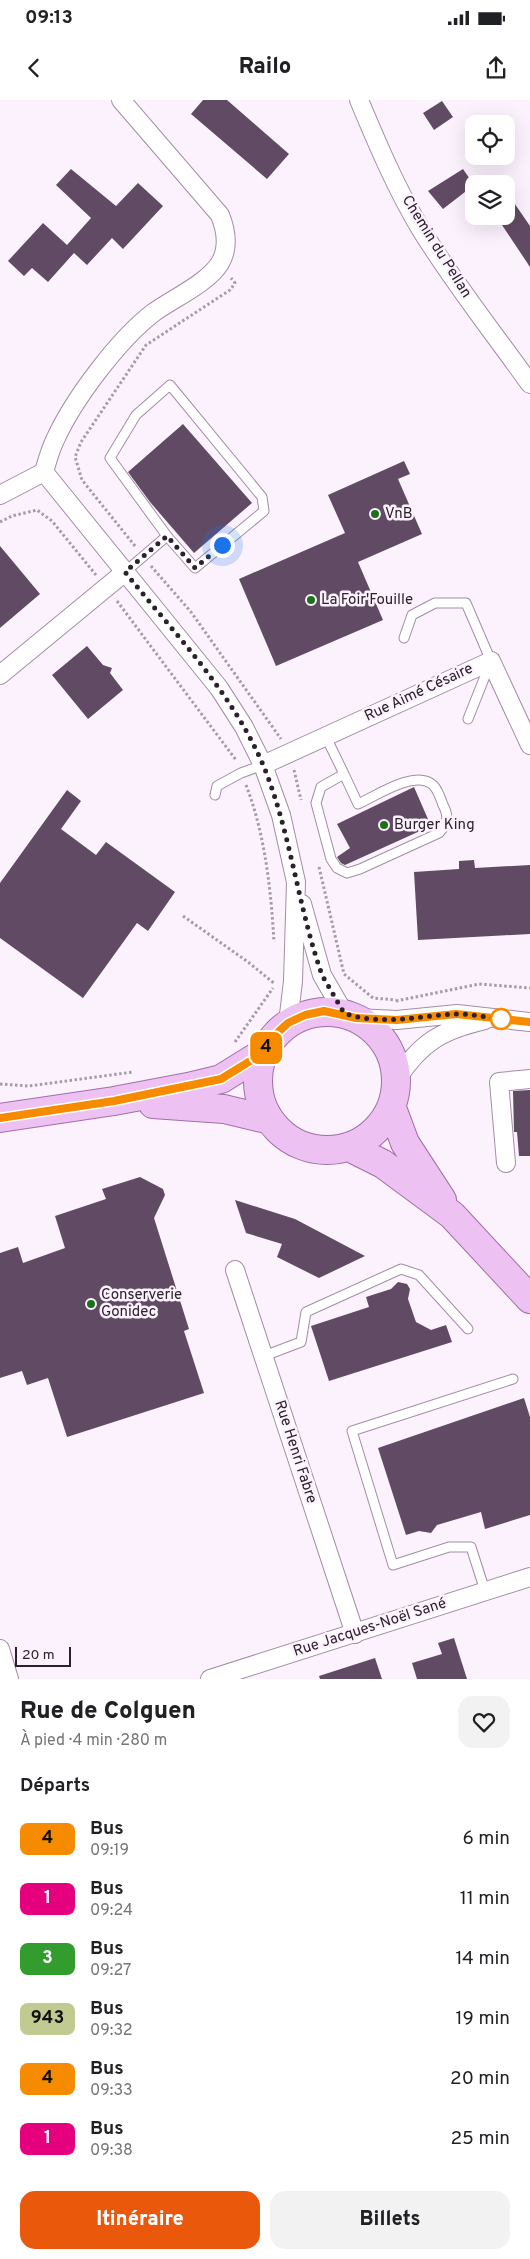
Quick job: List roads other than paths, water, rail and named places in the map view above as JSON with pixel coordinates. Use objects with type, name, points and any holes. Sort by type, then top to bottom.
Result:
[{"type":"main road","points":[[324,1011],[350,1016],[369,1026],[385,1043],[394,1064],[397,1079],[392,1108],[382,1124],[368,1137],[349,1147],[327,1151],[305,1147],[285,1137],[270,1120],[262,1105],[258,1087],[258,1070],[263,1053],[274,1036],[288,1023],[305,1015],[324,1011]]},
{"type":"main road","points":[[0,1118],[114,1101],[221,1079],[263,1053]]},
{"type":"main road","points":[[114,1101],[224,1109],[270,1120]]},
{"type":"main road","points":[[392,1108],[406,1143],[452,1215],[530,1300]]},
{"type":"main road","points":[[349,1147],[383,1164],[452,1215]]},
{"type":"street","points":[[0,495],[44,472],[54,440],[66,419],[100,370],[122,343],[153,313],[204,279],[220,263],[226,240],[225,227],[220,215],[121,100]]},
{"type":"street","name":"Chemin du Pellan","points":[[359,100],[396,183],[419,226],[444,266],[530,384]]},
{"type":"street","points":[[44,472],[219,688],[244,727],[263,765],[280,815],[296,882],[322,975],[350,1016],[397,1020],[456,1014],[530,1022]]},
{"type":"street","points":[[0,675],[125,572]]},
{"type":"street","name":"Rue Aimé Césaire","points":[[263,765],[491,660],[530,745]]},
{"type":"street","points":[[288,1023],[293,981],[296,882]]},
{"type":"street","points":[[397,1079],[409,1059],[431,1040],[470,1024],[493,1018]]},
{"type":"street","points":[[506,1163],[499,1082],[530,1079]]},
{"type":"street","name":"Rue Henri Fabre","points":[[235,1270],[355,1634]]},
{"type":"street","name":"Rue Jacques-Noël Sané","points":[[210,1679],[530,1578]]},
{"type":"street","points":[[0,1649],[9,1679]]},
{"type":"lane","points":[[170,385],[262,497],[264,511],[195,568],[167,536],[110,458],[136,415],[170,385]]},
{"type":"lane","points":[[125,572],[167,536]]},
{"type":"lane","points":[[404,638],[412,615],[435,603],[466,603],[491,660],[468,719]]},
{"type":"lane","points":[[326,736],[344,774],[358,804],[418,778],[434,785],[448,817],[445,826],[439,833],[352,872],[347,873],[337,868],[331,859],[316,803],[321,787],[344,774]]},
{"type":"lane","points":[[214,794],[217,786],[241,772],[263,765]]},
{"type":"lane","points":[[264,1356],[301,1342],[306,1312],[401,1269],[419,1275],[468,1329]]},
{"type":"lane","points":[[485,1591],[471,1546],[449,1547],[393,1565],[352,1431],[513,1379]]},
{"type":"place","name":"VnB","points":[[375,514]]},
{"type":"place","name":"La Foir'Fouille","points":[[311,600]]},
{"type":"place","name":"Burger King","points":[[384,825]]},
{"type":"place","name":"Conserverie Gonidec","points":[[91,1304]]}]
